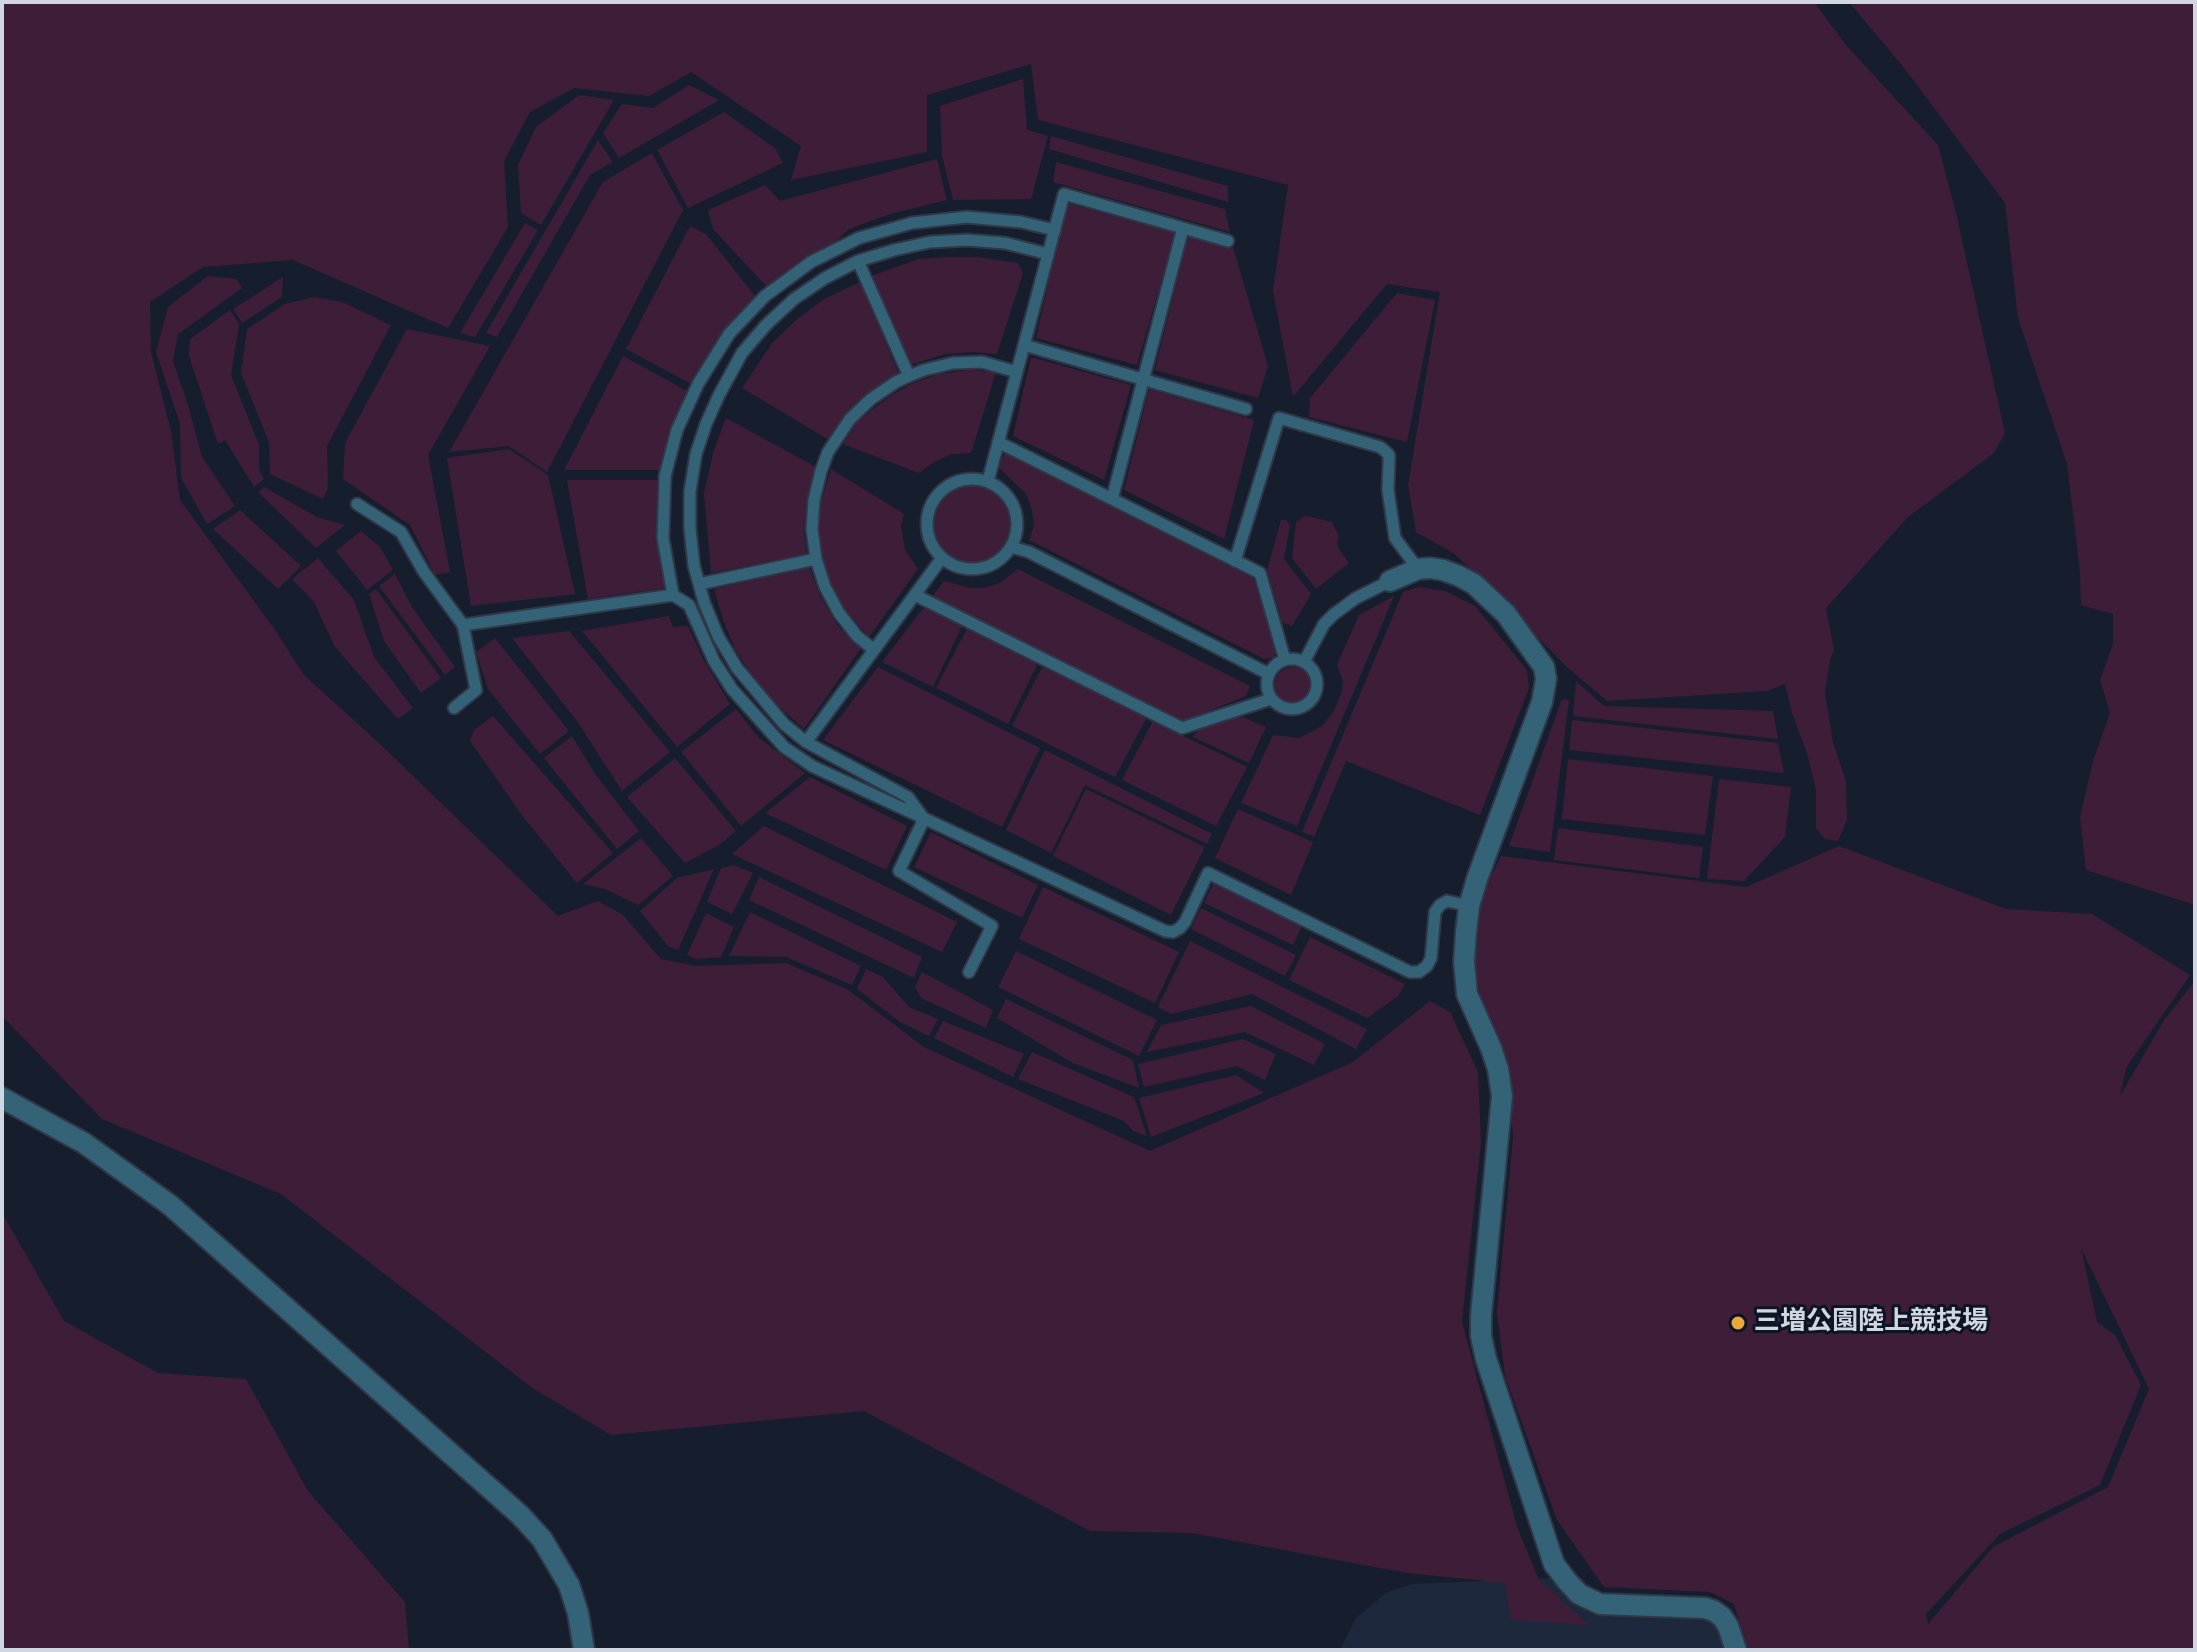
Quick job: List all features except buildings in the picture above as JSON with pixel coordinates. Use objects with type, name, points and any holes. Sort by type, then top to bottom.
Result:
[{"type":"street","points":[[1390,581],[1418,569],[1430,568],[1443,570],[1474,584],[1506,614],[1544,667],[1546,679],[1542,702],[1469,906],[1464,962],[1467,994],[1491,1048],[1502,1096],[1481,1315],[1486,1359],[1554,1564],[1579,1594],[1600,1604],[1705,1608],[1714,1611],[1728,1626],[1736,1650]]},
{"type":"street","points":[[2,1098],[84,1143],[170,1205],[520,1515],[542,1539],[569,1585],[578,1613],[584,1650]]},
{"type":"lane","points":[[988,481],[1064,194],[1228,241]]},
{"type":"lane","points":[[673,595],[663,538],[665,476],[677,430],[698,384],[729,334],[765,296],[811,262],[859,238],[912,223],[967,217],[1021,222],[1055,230]]},
{"type":"lane","points":[[1112,499],[1183,228]]},
{"type":"lane","points":[[924,819],[908,797],[806,742],[784,724],[737,668],[718,636],[694,566],[690,491],[696,454],[719,395],[742,353],[794,299],[825,278],[858,261],[930,242],[967,240],[1005,243],[1048,254]]},
{"type":"lane","points":[[858,261],[909,376]]},
{"type":"lane","points":[[1024,345],[1246,409]]},
{"type":"lane","points":[[874,650],[857,636],[839,613],[825,587],[816,559],[812,529],[814,500],[828,452],[850,419],[871,399],[909,376],[953,363],[982,362],[1017,372]]},
{"type":"lane","points":[[1235,561],[1279,418],[1380,447],[1389,455],[1388,490],[1395,538],[1418,569]]},
{"type":"lane","points":[[998,442],[1260,573],[1285,660]]},
{"type":"lane","points":[[965,479],[988,481],[998,486],[1013,504],[1018,525],[1011,547],[1003,558],[992,565],[979,569],[953,566],[942,558],[929,540],[927,517],[930,506],[944,488],[954,482],[965,479]]},
{"type":"lane","points":[[357,504],[401,532],[424,572],[463,625],[476,690],[454,708]]},
{"type":"lane","points":[[1011,547],[1029,552],[1269,674]]},
{"type":"lane","points":[[806,742],[942,558]]},
{"type":"lane","points":[[699,584],[816,559]]},
{"type":"lane","points":[[1304,662],[1324,624],[1334,614],[1356,598],[1390,581]]},
{"type":"lane","points":[[463,625],[673,595],[689,605],[714,661],[732,689],[784,747],[812,766],[1165,931],[1173,932],[1185,922],[1208,873],[1410,972],[1419,972],[1431,958],[1435,912],[1440,905],[1447,901],[1469,906]]},
{"type":"lane","points":[[915,595],[1182,728],[1271,699]]},
{"type":"lane","points":[[1285,660],[1304,662],[1313,671],[1317,683],[1315,696],[1306,705],[1294,710],[1281,707],[1271,699],[1267,687],[1269,674],[1285,660]]},
{"type":"lane","points":[[924,819],[899,871],[992,926],[969,972]]},
{"type":"shaded area","points":[[2,2],[1814,2],[1846,45],[1938,145],[2005,433],[1994,453],[1908,517],[1826,608],[1834,650],[1825,693],[1833,743],[1846,781],[1847,820],[1838,841],[1825,839],[1816,828],[1816,790],[1785,684],[1767,691],[1607,701],[1568,668],[1455,554],[1416,532],[1408,485],[1440,292],[1387,284],[1293,397],[1273,291],[1288,185],[1038,120],[1031,64],[927,95],[927,152],[791,180],[801,146],[691,72],[649,96],[574,88],[530,112],[504,161],[508,227],[448,328],[293,260],[203,267],[150,302],[151,352],[171,431],[180,500],[273,627],[304,675],[558,916],[598,901],[623,915],[661,959],[697,966],[786,963],[847,989],[924,1047],[1150,1151],[1353,1062],[1430,1001],[1450,1012],[1478,1072],[1481,1142],[1462,1322],[1517,1527],[1539,1580],[1589,1625],[1511,1620],[1505,1583],[1407,1573],[1192,1533],[1090,1531],[864,1411],[611,1435],[531,1387],[281,1194],[102,1119],[2,1016]]},
{"type":"shaded area","points":[[1849,2],[2195,2],[2195,905],[2086,870],[2080,817],[2093,761],[2110,713],[2100,680],[2113,644],[2113,614],[2081,605],[2067,464],[2018,318],[2005,203],[1905,69]]},
{"type":"shaded area","points":[[1023,79],[1027,130],[1048,136],[1031,199],[953,200],[942,156],[940,106]]},
{"type":"shaded area","points":[[689,85],[719,100],[619,158],[603,133],[622,104],[653,108]]},
{"type":"shaded area","points":[[579,95],[614,100],[541,225],[521,213],[518,165],[536,127]]},
{"type":"shaded area","points":[[724,112],[775,148],[783,163],[688,208],[657,150]]},
{"type":"shaded area","points":[[1051,136],[1228,186],[1228,202],[1049,149]]},
{"type":"shaded area","points":[[598,140],[613,162],[590,175],[497,337],[486,333]]},
{"type":"shaded area","points":[[652,153],[683,210],[547,472],[509,446],[449,452],[603,182]]},
{"type":"shaded area","points":[[937,159],[947,200],[890,214],[849,229],[834,243],[797,264],[767,287],[713,229],[708,210],[765,185],[780,201]]},
{"type":"shaded area","points":[[1056,162],[1225,209],[1230,232],[1053,182]]},
{"type":"shaded area","points":[[1066,203],[1175,233],[1137,365],[1036,338]]},
{"type":"shaded area","points":[[525,223],[538,230],[475,337],[460,333]]},
{"type":"shaded area","points":[[690,226],[706,234],[755,296],[729,324],[693,385],[626,349]]},
{"type":"shaded area","points":[[1188,236],[1233,247],[1268,366],[1258,398],[1155,370]]},
{"type":"shaded area","points":[[978,257],[1018,263],[1023,273],[997,354],[945,354],[910,365],[871,276],[919,259]]},
{"type":"shaded area","points":[[208,276],[236,279],[242,288],[178,334],[173,361],[202,457],[235,506],[207,524],[181,478],[180,424],[156,352],[168,307]]},
{"type":"shaded area","points":[[283,277],[282,297],[242,323],[233,309]]},
{"type":"shaded area","points":[[860,282],[898,372],[851,411],[829,440],[742,388],[773,342],[796,320],[824,299]]},
{"type":"shaded area","points":[[1397,293],[1435,300],[1407,442],[1309,417],[1310,398]]},
{"type":"shaded area","points":[[314,297],[342,302],[391,325],[327,446],[328,488],[323,499],[270,474],[269,442],[241,373],[247,329],[285,304]]},
{"type":"shaded area","points":[[230,310],[239,324],[231,375],[259,445],[259,470],[264,479],[254,487],[225,440],[218,444],[189,356],[190,339]]},
{"type":"shaded area","points":[[407,329],[490,346],[428,455],[450,572],[435,575],[410,525],[343,479],[345,443]]},
{"type":"shaded area","points":[[623,356],[689,392],[671,430],[660,470],[564,470]]},
{"type":"shaded area","points":[[1031,357],[1131,385],[1104,480],[1013,436]]},
{"type":"shaded area","points":[[969,370],[996,372],[971,453],[952,454],[919,473],[843,444],[857,422],[887,398],[911,384],[939,374]]},
{"type":"shaded area","points":[[1149,389],[1254,420],[1224,539],[1124,490]]},
{"type":"shaded area","points":[[726,418],[816,467],[806,504],[804,532],[807,554],[711,573],[704,493],[713,453]]},
{"type":"shaded area","points":[[509,449],[548,475],[575,594],[471,606],[447,458]]},
{"type":"shaded area","points":[[1005,453],[1253,578],[1277,649],[1273,658],[1264,659],[1029,540],[1034,526],[1032,510],[1026,494],[998,467]]},
{"type":"shaded area","points":[[831,469],[904,514],[901,525],[905,550],[918,569],[869,637],[844,609],[831,586],[823,559],[818,532],[821,503]]},
{"type":"shaded area","points":[[567,480],[659,480],[657,537],[665,588],[588,599]]},
{"type":"shaded area","points":[[972,484],[987,487],[1000,496],[1009,509],[1012,524],[1009,539],[1000,552],[987,561],[972,564],[957,561],[944,552],[935,539],[932,524],[935,509],[944,496],[957,487]]},
{"type":"shaded area","points":[[264,487],[317,517],[345,525],[316,548],[258,492]]},
{"type":"shaded area","points":[[240,510],[301,566],[278,589],[213,529]]},
{"type":"shaded area","points":[[1306,516],[1332,522],[1339,536],[1339,549],[1349,563],[1316,589],[1292,558],[1296,522]]},
{"type":"shaded area","points":[[1281,520],[1286,520],[1290,525],[1284,559],[1311,594],[1292,626],[1282,622],[1267,570]]},
{"type":"shaded area","points":[[361,531],[380,547],[393,570],[367,590],[336,551]]},
{"type":"shaded area","points":[[318,558],[354,600],[374,657],[413,708],[398,719],[335,647],[314,602],[292,579]]},
{"type":"shaded area","points":[[809,566],[820,596],[838,626],[861,648],[804,729],[755,680],[736,651],[714,589]]},
{"type":"shaded area","points":[[1018,569],[1250,686],[1246,696],[1181,722],[932,597],[944,581],[970,588],[984,588],[1000,583]]},
{"type":"shaded area","points":[[395,574],[412,607],[455,667],[445,675],[379,586]]},
{"type":"shaded area","points":[[1418,587],[1445,591],[1475,606],[1527,670],[1529,688],[1480,815],[1346,761],[1314,837],[1302,832],[1403,592]]},
{"type":"shaded area","points":[[376,589],[441,678],[421,693],[384,641],[369,594]]},
{"type":"shaded area","points":[[1394,596],[1297,826],[1241,803],[1273,735],[1299,738],[1322,726],[1334,711],[1343,681],[1337,665],[1359,615]]},
{"type":"shaded area","points":[[924,607],[963,624],[933,687],[882,662]]},
{"type":"shaded area","points":[[669,616],[673,627],[688,626],[703,659],[730,704],[677,747],[582,631]]},
{"type":"shaded area","points":[[968,627],[1038,663],[1008,724],[936,688]]},
{"type":"shaded area","points":[[569,631],[670,752],[622,791],[577,721],[512,638]]},
{"type":"shaded area","points":[[495,638],[569,731],[540,754],[488,689],[476,652]]},
{"type":"shaded area","points":[[878,667],[1040,748],[1002,827],[823,740]]},
{"type":"shaded area","points":[[1042,667],[1147,717],[1115,777],[1012,726]]},
{"type":"shaded area","points":[[1293,667],[1306,672],[1311,685],[1306,698],[1293,703],[1280,698],[1275,685],[1280,672]]},
{"type":"shaded area","points":[[1576,681],[1604,706],[1773,711],[1778,739],[1573,716]]},
{"type":"shaded area","points":[[1562,699],[1569,700],[1550,852],[1509,846]]},
{"type":"shaded area","points":[[736,709],[758,737],[805,773],[741,826],[681,752]]},
{"type":"shaded area","points":[[1238,715],[1266,727],[1249,763],[1193,737],[1198,730]]},
{"type":"shaded area","points":[[493,716],[613,853],[577,883],[524,818],[470,741],[474,730]]},
{"type":"shaded area","points":[[1572,720],[1778,743],[1784,773],[1569,750]]},
{"type":"shaded area","points":[[1153,721],[1247,767],[1216,826],[1122,780]]},
{"type":"shaded area","points":[[572,736],[595,774],[639,831],[617,849],[544,758]]},
{"type":"shaded area","points":[[1045,750],[1212,834],[1207,844],[1085,785],[1051,853],[1006,830]]},
{"type":"shaded area","points":[[675,758],[736,831],[719,845],[685,863],[627,797]]},
{"type":"shaded area","points":[[1568,759],[1713,776],[1705,835],[1562,819]]},
{"type":"shaded area","points":[[810,777],[907,826],[886,870],[765,813]]},
{"type":"shaded area","points":[[1719,779],[1791,787],[1785,837],[1744,881],[1707,879]]},
{"type":"shaded area","points":[[1086,789],[1205,847],[1171,915],[1053,856]]},
{"type":"shaded area","points":[[1238,809],[1313,842],[1291,895],[1215,858]]},
{"type":"shaded area","points":[[764,826],[957,922],[942,952],[732,854]]},
{"type":"shaded area","points":[[1558,828],[1703,847],[1699,878],[1554,860]]},
{"type":"shaded area","points":[[931,832],[1038,885],[1022,918],[914,867]]},
{"type":"shaded area","points":[[641,838],[673,876],[638,905],[605,889],[583,884]]},
{"type":"shaded area","points":[[1839,846],[2006,909],[2092,914],[2190,975],[2126,1068],[2120,1096],[2164,1020],[2195,981],[2195,1650],[1748,1650],[1734,1604],[1710,1592],[1604,1587],[1557,1520],[1505,1376],[1497,1313],[1513,1137],[1509,1081],[1477,982],[1475,952],[1481,897],[1501,856],[1746,887]],"holes":[[[2081,1248],[2149,1389],[2108,1487],[1993,1547],[1928,1624],[1926,1614],[2000,1534],[2100,1485],[2141,1385],[2115,1335],[2097,1322]]]},
{"type":"shaded area","points":[[734,865],[753,873],[732,914],[707,902],[721,868]]},
{"type":"shaded area","points":[[714,869],[678,950],[668,946],[640,911],[677,878]]},
{"type":"shaded area","points":[[759,877],[922,957],[914,978],[749,900]]},
{"type":"shaded area","points":[[1214,882],[1303,924],[1293,945],[1204,903]]},
{"type":"shaded area","points":[[1043,887],[1179,952],[1155,1003],[1019,939]]},
{"type":"shaded area","points":[[1201,908],[1296,955],[1285,976],[1191,929]]},
{"type":"shaded area","points":[[750,912],[861,966],[852,985],[786,957],[729,956]]},
{"type":"shaded area","points":[[706,913],[734,927],[721,957],[696,959],[687,955]]},
{"type":"shaded area","points":[[1310,937],[1405,984],[1398,996],[1367,1018],[1289,980]]},
{"type":"shaded area","points":[[1190,941],[1367,1029],[1356,1049],[1252,994],[1171,1014],[1158,1007]]},
{"type":"shaded area","points":[[1016,951],[1157,1020],[1139,1056],[998,987]]},
{"type":"shaded area","points":[[866,969],[883,977],[909,1007],[938,1019],[929,1036],[900,1022],[857,989]]},
{"type":"shaded area","points":[[922,972],[993,1010],[986,1028],[921,998],[915,987]]},
{"type":"shaded area","points":[[1006,999],[1133,1060],[1139,1088],[1073,1063],[997,1018]]},
{"type":"shaded area","points":[[1251,1006],[1325,1044],[1314,1065],[1245,1032],[1147,1052],[1161,1025]]},
{"type":"shaded area","points":[[943,1021],[1024,1054],[1013,1077],[934,1038]]},
{"type":"shaded area","points":[[1243,1039],[1276,1054],[1265,1080],[1237,1066],[1144,1087],[1138,1064]]},
{"type":"shaded area","points":[[1032,1052],[1134,1097],[1147,1136],[1133,1131],[1124,1121],[1018,1079]]},
{"type":"shaded area","points":[[1236,1075],[1264,1093],[1151,1137],[1139,1098]]},
{"type":"shaded area","points":[[2,1213],[64,1321],[158,1373],[246,1379],[308,1491],[405,1602],[409,1650],[2,1650]]},
{"type":"shaded area","points":[[1552,1578],[1559,1591],[1601,1615],[1703,1617],[1721,1630],[1728,1650],[1340,1650],[1356,1618],[1386,1593],[1396,1589],[1412,1584]]},
{"type":"place","name":"三増公園陸上競技場","points":[[1738,1323]]}]
